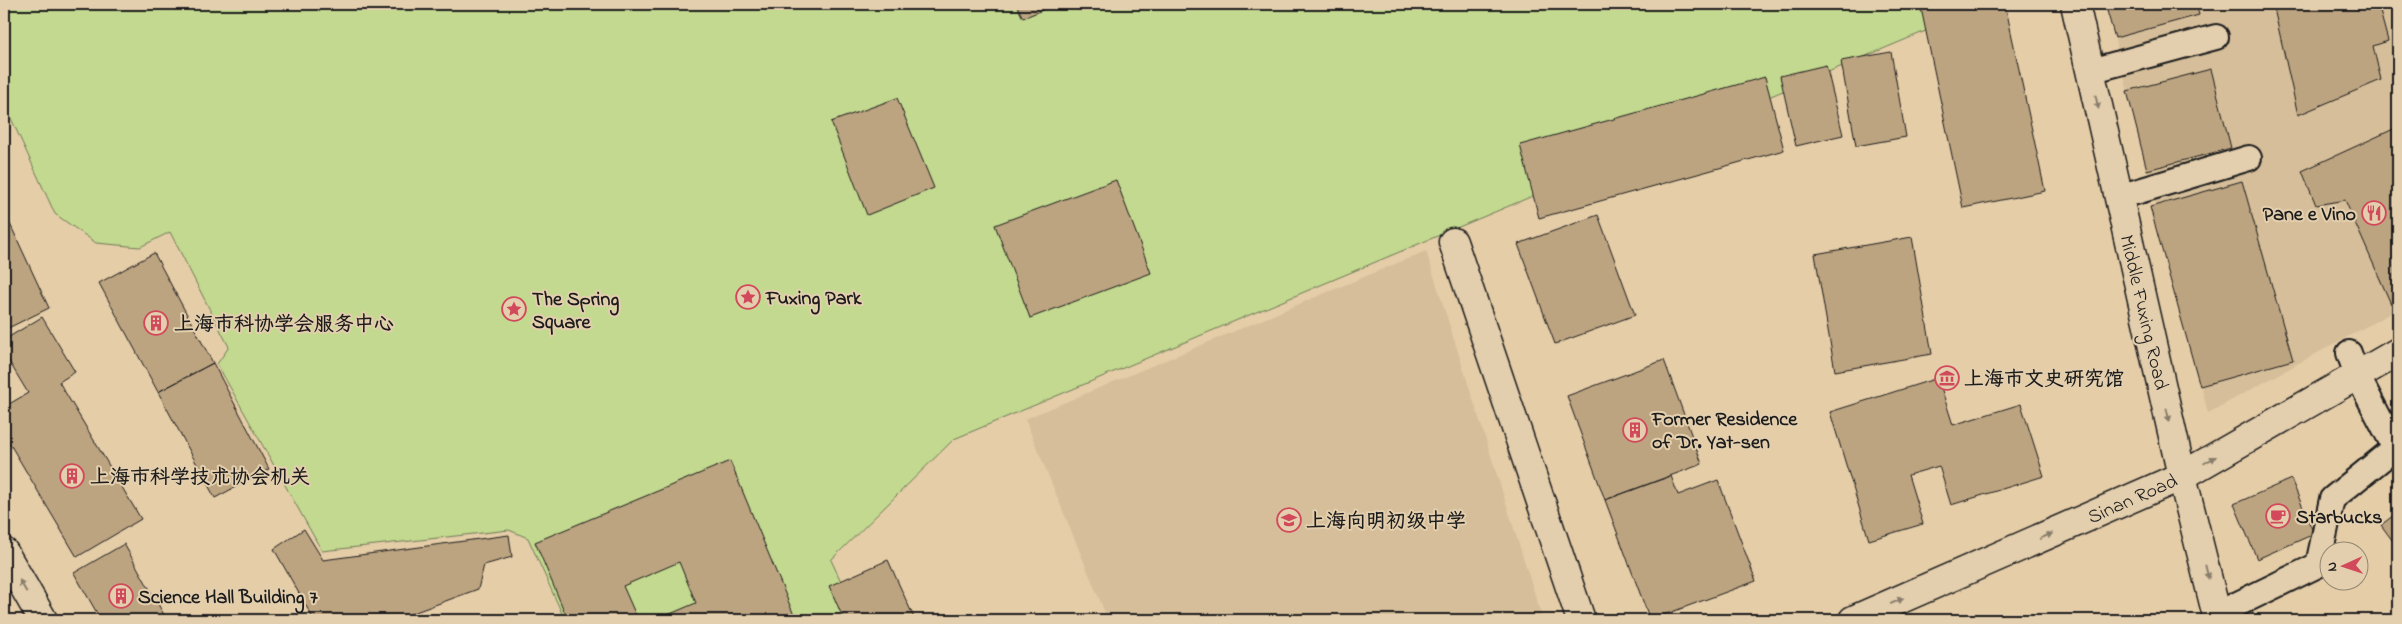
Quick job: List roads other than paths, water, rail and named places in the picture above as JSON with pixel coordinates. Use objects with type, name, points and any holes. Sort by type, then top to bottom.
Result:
[{"type":"street","name":"Middle Fuxing Road","points":[[2075,4],[2182,476],[2218,617]]},
{"type":"street","points":[[2090,71],[2216,37]]},
{"type":"street","points":[[2119,197],[2249,158]]},
{"type":"street","points":[[1453,242],[1581,620]]},
{"type":"street","name":"Sinan Road","points":[[1853,620],[2182,476],[2353,364],[2398,352]]},
{"type":"street","points":[[2218,617],[2318,564],[2332,500],[2397,449],[2353,364]]},
{"type":"street","points":[[4,552],[42,620]]},
{"type":"place","name":"Pane e Vino","points":[[2374,213]]},
{"type":"place","name":"Fuxing Park","points":[[748,297]]},
{"type":"place","name":"The Spring Square","points":[[514,309]]},
{"type":"place","name":"上海市科协学会服务中心","points":[[156,323]]},
{"type":"place","name":"上海市文史研究馆","points":[[1947,378]]},
{"type":"place","name":"Former Residence of Dr. Yat-sen","points":[[1635,430]]},
{"type":"place","name":"上海市科学技术协会机关","points":[[72,476]]},
{"type":"place","name":"Starbucks","points":[[2278,516]]},
{"type":"place","name":"上海向明初级中学","points":[[1289,520]]},
{"type":"place","name":"Science Hall Building 7","points":[[121,596]]}]
